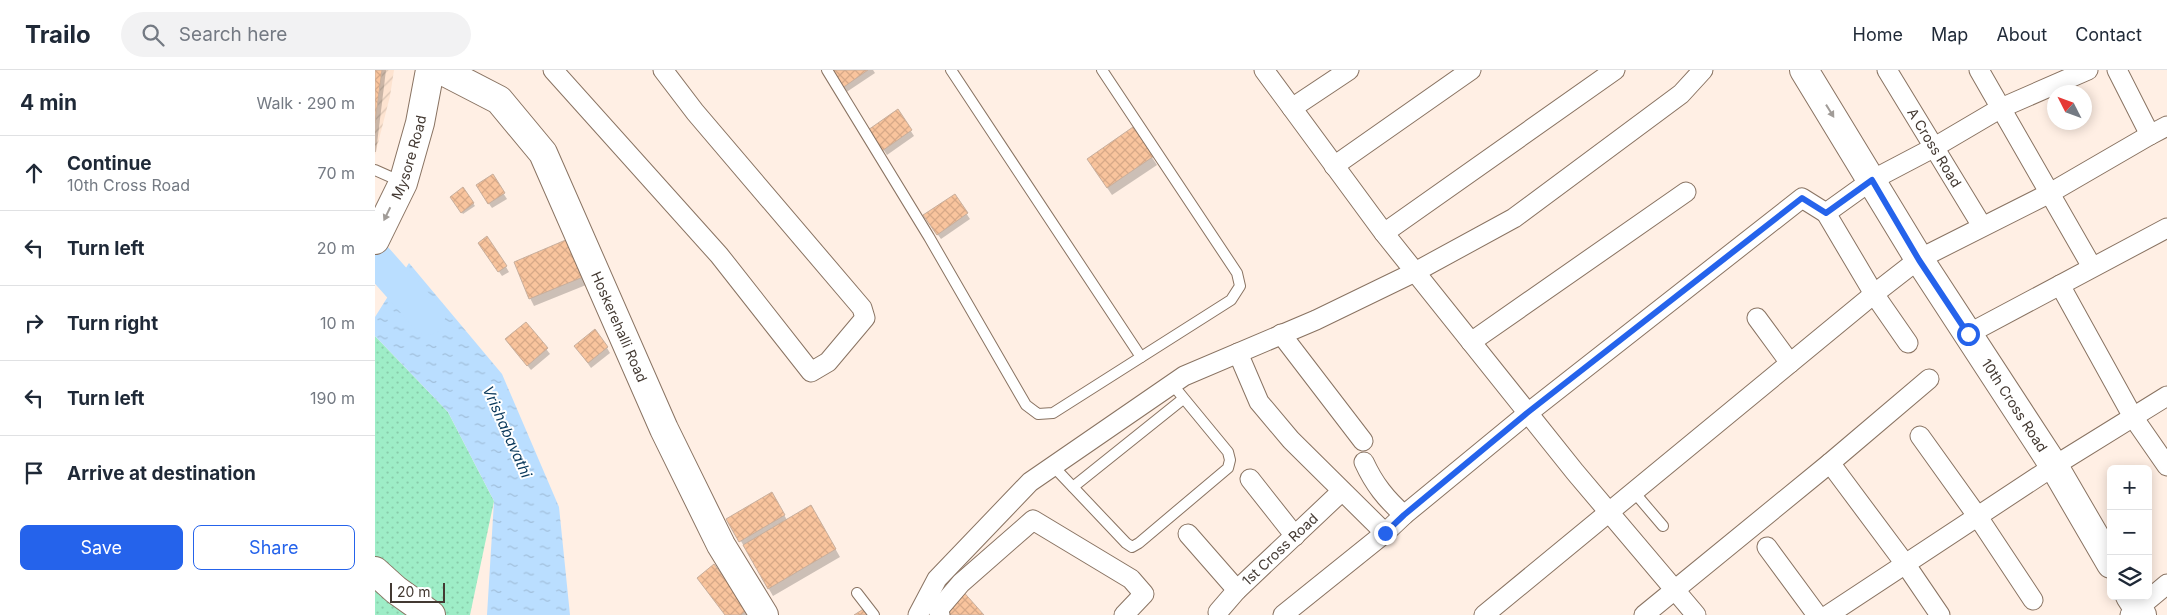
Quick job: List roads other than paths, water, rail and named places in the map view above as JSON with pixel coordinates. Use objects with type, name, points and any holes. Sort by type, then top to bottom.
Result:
[{"type":"main road","name":"Mysore Road","points":[[375,240],[401,186],[420,122],[430,70]]},
{"type":"main road","name":"Hoskerehalli Road","points":[[441,70],[499,100],[543,153],[664,429],[721,545],[764,615]]},
{"type":"main road","name":"10th Cross Road","points":[[1805,70],[1919,260],[2054,466],[2107,557]]},
{"type":"main road","points":[[375,571],[396,590],[431,615]]},
{"type":"street","points":[[553,70],[719,255],[811,372],[828,362],[865,318],[862,308],[695,112],[663,70]]},
{"type":"street","points":[[1264,70],[1384,233],[1527,413],[1695,615]]},
{"type":"street","points":[[1291,108],[1349,70]]},
{"type":"street","points":[[1334,166],[1471,70]]},
{"type":"street","points":[[1384,233],[1615,70]]},
{"type":"street","points":[[918,615],[937,579],[1029,482],[1184,376],[1281,334],[1415,272],[1514,218],[1681,94],[1703,70]]},
{"type":"street","name":"A Cross Road","points":[[1887,70],[1981,226]]},
{"type":"street","points":[[1979,70],[2092,267]]},
{"type":"street","points":[[1826,213],[1872,180],[1933,148],[2001,108],[2088,70]]},
{"type":"street","points":[[2117,70],[2150,135]]},
{"type":"street","points":[[1484,615],[1874,294],[1919,260],[1981,226],[2050,193],[2167,126]]},
{"type":"street","points":[[1471,342],[1686,192]]},
{"type":"street","points":[[1283,615],[1385,533],[1527,413],[1802,198],[1826,213],[1874,294],[1908,343]]},
{"type":"street","points":[[1968,334],[2167,228]]},
{"type":"street","points":[[2060,285],[2133,418],[2167,466]]},
{"type":"street","points":[[1757,318],[1790,363]]},
{"type":"street","points":[[1281,334],[1363,441]]},
{"type":"street","points":[[1238,353],[1259,402],[1291,440],[1385,533]]},
{"type":"street","points":[[1644,615],[1830,463],[1929,379]]},
{"type":"street","points":[[1828,615],[2054,466],[2167,396]]},
{"type":"street","points":[[1920,436],[1978,517],[2033,600]]},
{"type":"street","points":[[1364,462],[1373,482],[1404,515]]},
{"type":"street","points":[[1830,463],[1906,565],[1940,615]]},
{"type":"street","points":[[1250,479],[1295,536]]},
{"type":"street","name":"1st Cross Road","points":[[1218,612],[1237,590],[1342,491]]},
{"type":"street","points":[[940,615],[938,610],[961,583],[1033,520],[1131,579],[1144,594],[1124,615]]},
{"type":"street","points":[[1188,534],[1237,590]]},
{"type":"street","points":[[1767,547],[1817,615]]},
{"type":"street","points":[[2135,609],[2167,584]]},
{"type":"lane","points":[[827,70],[929,237],[1026,405],[1039,414],[1053,413],[1231,300],[1240,286],[1237,273],[1102,70]]},
{"type":"lane","points":[[951,70],[1141,357]]},
{"type":"lane","points":[[375,170],[401,186]]},
{"type":"lane","points":[[1053,466],[1126,543],[1132,546],[1139,543],[1229,468],[1228,452],[1172,384]]},
{"type":"lane","points":[[1073,487],[1183,399]]},
{"type":"lane","points":[[1634,492],[1663,526]]},
{"type":"lane","points":[[857,593],[874,615]]},
{"type":"water","points":[[409,263],[502,374],[559,507],[570,615],[487,615],[494,501],[448,412],[375,336],[375,317]]},
{"type":"waterway","name":"Vrishabavathi","points":[[375,258],[428,318]]}]
